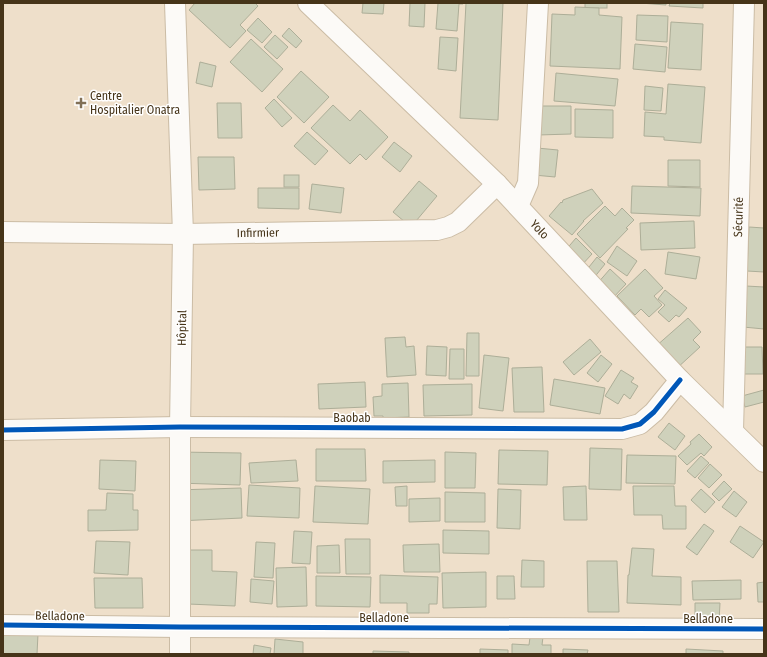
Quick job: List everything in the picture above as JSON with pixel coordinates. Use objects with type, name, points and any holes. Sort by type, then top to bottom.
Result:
[{"type":"street","name":"Hôpital","points":[[175,3],[183,234],[180,428],[180,654]]},
{"type":"street","name":"Yolo","points":[[308,3],[497,184],[680,380],[764,462]]},
{"type":"street","points":[[518,206],[528,183],[538,3]]},
{"type":"street","name":"Sécurité","points":[[733,431],[744,3]]},
{"type":"street","name":"Infirmier","points":[[3,232],[183,234],[437,230],[458,222],[497,184]]},
{"type":"street","name":"Baobab","points":[[3,430],[180,428],[622,429],[640,424],[649,416],[680,380]]},
{"type":"street","name":"Belladone","points":[[3,625],[764,629]]},
{"type":"building","points":[[195,3],[255,3],[258,6],[240,25],[246,31],[230,48],[189,10]]},
{"type":"building","points":[[363,3],[384,3],[383,14],[362,13]]},
{"type":"building","points":[[410,3],[425,3],[424,27],[409,26]]},
{"type":"building","points":[[438,3],[463,3],[459,4],[457,31],[436,29]]},
{"type":"building","points":[[466,3],[503,3],[498,120],[460,118]]},
{"type":"building","points":[[585,3],[607,3],[607,8],[585,8]]},
{"type":"building","points":[[640,3],[666,3],[666,5]]},
{"type":"building","points":[[670,3],[703,3],[703,8],[669,6]]},
{"type":"building","points":[[575,7],[599,8],[599,15],[622,17],[620,69],[550,66],[552,14],[575,15]]},
{"type":"building","points":[[637,15],[668,16],[667,42],[636,40]]},
{"type":"building","points":[[258,18],[272,32],[262,43],[247,30]]},
{"type":"building","points":[[671,22],[703,24],[701,70],[668,68]]},
{"type":"building","points":[[289,28],[302,41],[296,48],[282,36]]},
{"type":"building","points":[[275,35],[288,47],[277,59],[264,47]]},
{"type":"building","points":[[440,37],[458,38],[456,71],[438,69]]},
{"type":"building","points":[[251,39],[283,69],[262,92],[230,62]]},
{"type":"building","points":[[635,44],[667,47],[665,72],[633,69]]},
{"type":"building","points":[[200,62],[216,66],[212,87],[196,83]]},
{"type":"building","points":[[301,71],[329,97],[304,123],[277,97]]},
{"type":"building","points":[[556,73],[618,79],[615,106],[554,101]]},
{"type":"building","points":[[668,84],[705,87],[701,143],[664,140],[664,137],[644,136],[645,112],[666,114]]},
{"type":"building","points":[[645,86],[663,88],[661,111],[644,110]]},
{"type":"building","points":[[274,99],[292,118],[282,127],[265,108]]},
{"type":"building","points":[[217,103],[241,103],[242,138],[218,138]]},
{"type":"building","points":[[333,105],[350,121],[360,110],[388,137],[366,160],[360,154],[350,164],[311,128]]},
{"type":"building","points":[[538,106],[571,106],[571,134],[538,135]]},
{"type":"building","points":[[575,109],[613,110],[613,138],[575,137]]},
{"type":"building","points":[[307,132],[328,151],[315,165],[294,146]]},
{"type":"building","points":[[394,142],[412,156],[400,172],[382,157]]},
{"type":"building","points":[[537,148],[558,150],[555,177],[534,175]]},
{"type":"building","points":[[198,157],[234,157],[235,189],[199,190]]},
{"type":"building","points":[[668,160],[700,160],[700,187],[668,186]]},
{"type":"building","points":[[284,175],[299,175],[299,187],[284,187]]},
{"type":"building","points":[[419,181],[437,196],[411,227],[393,212]]},
{"type":"building","points":[[312,184],[344,188],[341,213],[309,209]]},
{"type":"building","points":[[632,186],[701,188],[700,216],[631,213]]},
{"type":"building","points":[[258,188],[299,188],[299,209],[258,208]]},
{"type":"building","points":[[592,189],[603,203],[583,221],[572,235],[549,216],[561,202],[562,203],[563,200]]},
{"type":"building","points":[[605,206],[615,216],[622,208],[634,220],[626,228],[628,229],[600,258],[577,234]]},
{"type":"building","points":[[694,221],[695,248],[641,250],[640,223]]},
{"type":"building","points":[[749,227],[764,228],[764,272],[747,271]]},
{"type":"building","points":[[576,238],[592,254],[580,267],[564,252]]},
{"type":"building","points":[[617,246],[637,261],[627,276],[607,262]]},
{"type":"building","points":[[668,252],[700,257],[696,279],[665,274]]},
{"type":"building","points":[[597,257],[605,264],[593,279],[585,272]]},
{"type":"building","points":[[610,269],[626,284],[612,299],[596,285]]},
{"type":"building","points":[[645,269],[663,288],[654,296],[662,305],[649,317],[641,309],[635,315],[617,296]]},
{"type":"building","points":[[746,286],[764,287],[764,329],[743,327]]},
{"type":"building","points":[[665,290],[687,308],[679,317],[676,315],[669,322],[658,312],[665,305],[658,299]]},
{"type":"building","points":[[688,318],[701,332],[693,340],[700,347],[676,369],[655,347]]},
{"type":"building","points":[[467,333],[479,333],[479,376],[466,376]]},
{"type":"building","points":[[405,337],[406,347],[414,346],[416,375],[387,377],[385,338]]},
{"type":"building","points":[[590,339],[601,352],[574,375],[563,362]]},
{"type":"building","points":[[427,346],[447,347],[446,376],[426,375]]},
{"type":"building","points":[[728,347],[762,347],[763,374],[728,374]]},
{"type":"building","points":[[450,349],[464,349],[464,379],[449,379]]},
{"type":"building","points":[[484,355],[509,358],[503,411],[479,408]]},
{"type":"building","points":[[601,355],[612,364],[598,382],[587,373]]},
{"type":"building","points":[[542,367],[544,412],[514,412],[512,368]]},
{"type":"building","points":[[621,370],[634,378],[631,382],[638,386],[630,399],[624,394],[618,404],[605,396]]},
{"type":"building","points":[[554,379],[605,388],[600,414],[550,405]]},
{"type":"building","points":[[365,382],[366,407],[319,409],[318,384]]},
{"type":"building","points":[[408,383],[409,417],[383,418],[383,416],[374,416],[373,397],[382,396],[382,384]]},
{"type":"building","points":[[472,384],[472,415],[424,416],[423,385]]},
{"type":"building","points":[[764,390],[764,402],[745,407],[742,396]]},
{"type":"building","points":[[669,423],[685,436],[675,450],[658,437]]},
{"type":"building","points":[[699,434],[712,447],[704,456],[701,453],[687,465],[678,456]]},
{"type":"building","points":[[590,448],[622,449],[621,490],[589,489]]},
{"type":"building","points":[[316,449],[365,449],[366,481],[316,481]]},
{"type":"building","points":[[499,450],[548,451],[547,485],[498,484]]},
{"type":"building","points":[[178,452],[241,453],[240,485],[177,483]]},
{"type":"building","points":[[445,452],[476,453],[475,488],[445,488]]},
{"type":"building","points":[[627,455],[676,456],[675,484],[626,483]]},
{"type":"building","points":[[701,456],[709,463],[695,478],[687,471]]},
{"type":"building","points":[[100,460],[136,461],[135,491],[99,489]]},
{"type":"building","points":[[296,460],[298,481],[251,483],[249,463]]},
{"type":"building","points":[[435,460],[435,482],[383,483],[383,461]]},
{"type":"building","points":[[710,464],[722,475],[709,488],[698,478]]},
{"type":"building","points":[[724,481],[732,489],[719,501],[712,494]]},
{"type":"building","points":[[249,485],[300,488],[299,518],[247,516]]},
{"type":"building","points":[[315,486],[370,489],[368,524],[313,522]]},
{"type":"building","points":[[407,486],[407,506],[396,506],[395,487]]},
{"type":"building","points":[[586,486],[587,520],[564,520],[563,487]]},
{"type":"building","points":[[633,486],[674,486],[675,506],[686,506],[686,529],[663,529],[662,515],[634,515]]},
{"type":"building","points":[[241,488],[242,518],[177,521],[176,490]]},
{"type":"building","points":[[498,489],[521,490],[520,529],[497,528]]},
{"type":"building","points":[[701,489],[715,502],[705,513],[691,500]]},
{"type":"building","points":[[734,491],[747,502],[736,517],[722,507]]},
{"type":"building","points":[[445,492],[485,493],[485,522],[445,522]]},
{"type":"building","points":[[107,493],[133,494],[133,510],[138,510],[138,530],[88,531],[88,510],[106,510]]},
{"type":"building","points":[[440,498],[440,521],[409,522],[409,499]]},
{"type":"building","points":[[704,524],[714,531],[697,555],[686,547]]},
{"type":"building","points":[[740,526],[764,542],[753,558],[730,542]]},
{"type":"building","points":[[443,530],[489,531],[489,554],[443,553]]},
{"type":"building","points":[[294,531],[312,532],[310,564],[292,563]]},
{"type":"building","points":[[345,539],[370,539],[370,574],[346,574]]},
{"type":"building","points":[[96,541],[130,542],[128,575],[94,573]]},
{"type":"building","points":[[256,542],[275,543],[273,578],[254,577]]},
{"type":"building","points":[[439,544],[440,572],[404,572],[403,545]]},
{"type":"building","points":[[339,545],[340,573],[317,573],[317,546]]},
{"type":"building","points":[[632,548],[654,549],[652,576],[681,577],[681,605],[627,603],[628,575]]},
{"type":"building","points":[[188,550],[212,550],[212,571],[237,572],[235,606],[188,604]]},
{"type":"building","points":[[522,560],[544,561],[544,587],[521,587]]},
{"type":"building","points":[[587,561],[617,561],[619,612],[588,612]]},
{"type":"building","points":[[306,567],[307,606],[277,607],[276,568]]},
{"type":"building","points":[[486,572],[486,607],[443,608],[442,573]]},
{"type":"building","points":[[380,575],[438,577],[437,604],[429,604],[429,613],[407,613],[407,603],[380,603]]},
{"type":"building","points":[[316,576],[371,577],[370,607],[316,606]]},
{"type":"building","points":[[497,576],[514,576],[515,599],[497,599]]},
{"type":"building","points":[[94,578],[142,578],[143,608],[95,608]]},
{"type":"building","points":[[251,579],[274,581],[272,604],[250,602]]},
{"type":"building","points":[[741,580],[741,599],[693,600],[692,581]]},
{"type":"building","points":[[764,582],[764,602],[758,602],[757,583]]},
{"type":"building","points":[[695,603],[720,603],[719,622],[695,621]]},
{"type":"building","points":[[3,633],[38,634],[37,654],[3,654]]},
{"type":"building","points":[[530,637],[543,637],[542,645],[551,645],[551,654],[512,654],[512,644],[529,645]]},
{"type":"building","points":[[275,639],[303,642],[303,654],[274,654]]},
{"type":"building","points":[[254,645],[271,648],[270,654],[253,654]]},
{"type":"building","points":[[480,649],[508,650],[508,654],[480,654]]},
{"type":"building","points":[[563,649],[588,650],[587,654],[563,654]]},
{"type":"building","points":[[686,649],[723,651],[723,654],[686,654]]},
{"type":"building","points":[[373,651],[409,652],[409,654],[373,654]]},
{"type":"cycle path","points":[[3,430],[180,427],[622,429],[640,424],[654,412],[680,380]]},
{"type":"cycle path","points":[[3,625],[764,629]]},
{"type":"place","name":"Centre Hospitalier Onatra","points":[[81,103]]}]
